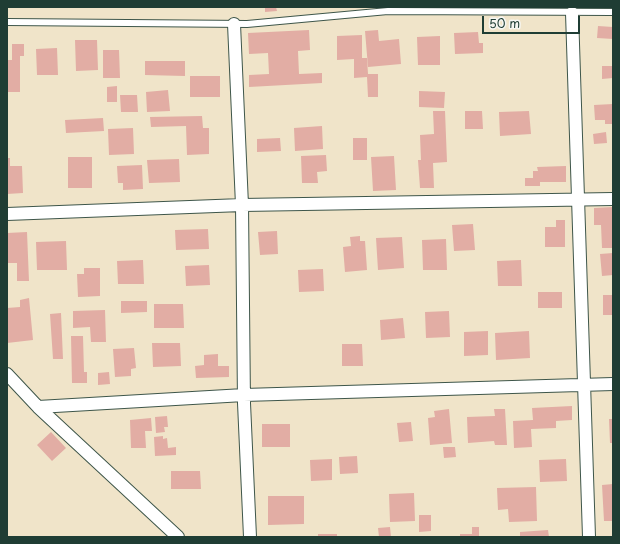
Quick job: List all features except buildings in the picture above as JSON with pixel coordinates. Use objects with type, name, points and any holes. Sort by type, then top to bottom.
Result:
[{"type":"street","points":[[572,13],[589,537]]},
{"type":"street","points":[[234,24],[242,205],[244,395],[250,537]]},
{"type":"street","points":[[7,214],[242,205],[613,199]]},
{"type":"street","points":[[7,374],[38,407],[178,537]]},
{"type":"street","points":[[38,407],[244,395],[613,384]]},
{"type":"lane","points":[[7,22],[247,24],[388,11],[613,12]]}]
